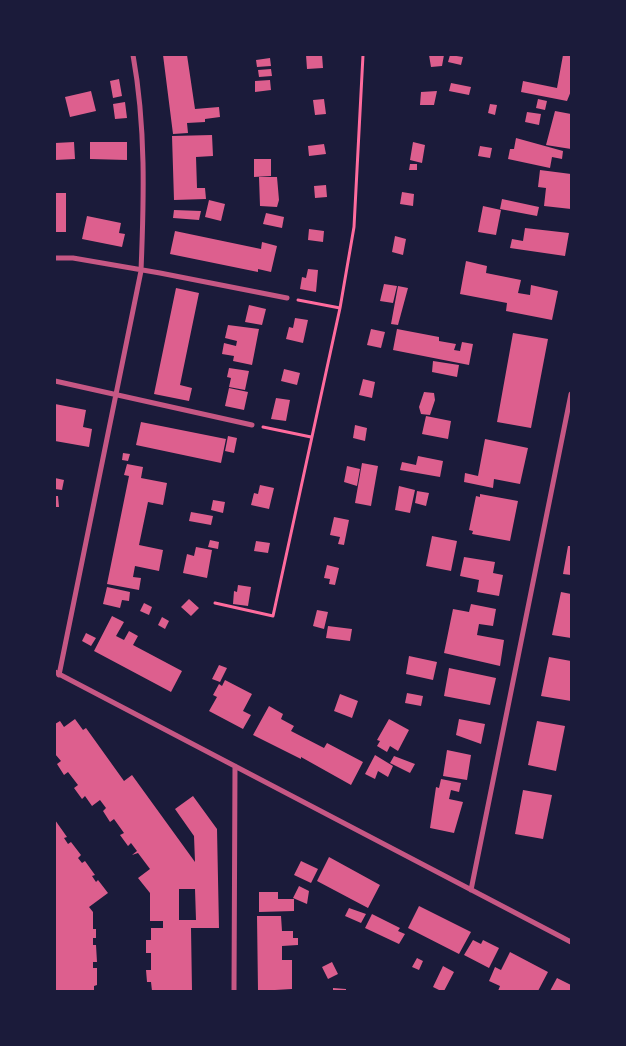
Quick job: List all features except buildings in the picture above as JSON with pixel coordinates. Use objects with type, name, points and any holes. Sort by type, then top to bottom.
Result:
[{"type":"street","points":[[133,55],[143,131],[144,205],[141,271],[57,673],[571,942]]},
{"type":"street","points":[[55,258],[73,258],[287,298]]},
{"type":"street","points":[[55,381],[252,425]]},
{"type":"street","points":[[471,890],[571,394]]},
{"type":"street","points":[[234,991],[235,766]]},
{"type":"path","points":[[215,603],[273,616],[340,308],[354,226],[363,55]]},
{"type":"path","points":[[287,298],[340,308]]},
{"type":"path","points":[[252,425],[311,437]]}]
